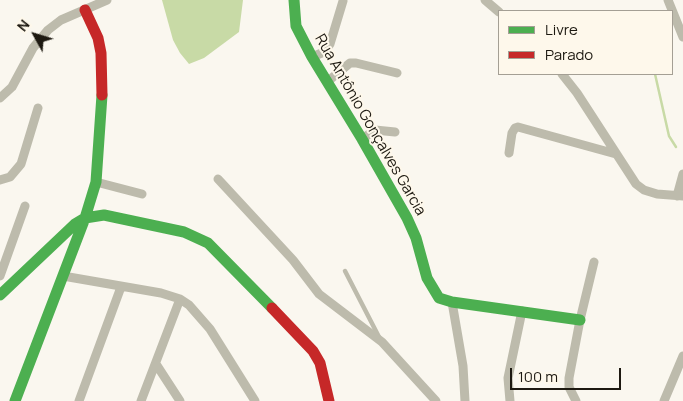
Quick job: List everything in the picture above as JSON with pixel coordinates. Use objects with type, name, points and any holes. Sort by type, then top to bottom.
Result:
[{"type":"street","points":[[0,98],[12,87],[33,48],[48,30],[61,20],[107,0]]},
{"type":"street","name":"Rua Antônio Gonçalves Garcia","points":[[294,0],[296,26],[312,57],[407,218],[416,238],[430,287],[439,298],[452,302],[580,320]]},
{"type":"street","points":[[485,0],[498,11]]},
{"type":"street","points":[[312,57],[324,52],[330,44],[343,1]]},
{"type":"street","points":[[15,401],[73,251],[96,182],[102,95],[101,52],[98,38],[85,10]]},
{"type":"street","points":[[673,12],[683,37]]},
{"type":"street","points":[[327,82],[350,63],[397,73]]},
{"type":"street","points":[[565,75],[630,176],[644,190],[657,194],[680,196],[683,174]]},
{"type":"street","points":[[0,180],[10,177],[21,164],[38,108]]},
{"type":"street","points":[[509,153],[512,132],[518,127],[616,154]]},
{"type":"street","points":[[362,139],[375,130],[395,132]]},
{"type":"street","points":[[218,180],[287,253],[319,294],[382,342],[436,401]]},
{"type":"street","points":[[96,182],[142,194]]},
{"type":"street","points":[[0,276],[26,206]]},
{"type":"street","points":[[0,295],[75,224],[85,218],[104,214],[184,232],[208,243],[313,351],[322,370],[329,401]]},
{"type":"street","points":[[58,240],[66,243],[73,251]]},
{"type":"street","points":[[576,401],[569,388],[569,378],[594,262]]},
{"type":"street","points":[[63,276],[121,287],[161,292],[180,299],[189,305],[210,329],[255,401]]},
{"type":"street","points":[[79,401],[121,287]]},
{"type":"street","points":[[141,401],[180,299]]},
{"type":"street","points":[[452,302],[463,366],[464,401]]},
{"type":"street","points":[[510,401],[508,378],[522,311]]},
{"type":"street","points":[[664,401],[683,356]]},
{"type":"street","points":[[156,364],[180,401]]},
{"type":"lane","points":[[345,271],[382,342]]},
{"type":"shaded area","points":[[162,0],[243,0],[239,32],[204,58],[189,64],[173,40]]},
{"type":"waterway","points":[[655,75],[669,136],[676,147]]},
{"type":"traffic: fast","points":[[294,0],[296,26],[312,57],[407,218],[416,238],[427,278],[439,298],[452,302],[580,320]]},
{"type":"traffic: fast","points":[[15,401],[85,218],[96,182],[102,95]]},
{"type":"traffic: fast","points":[[0,295],[75,224],[85,218],[104,215],[184,232],[208,243],[272,308]]},
{"type":"traffic: jam","points":[[85,10],[98,38],[101,53],[102,95]]},
{"type":"traffic: jam","points":[[272,308],[313,351],[320,363],[329,401]]}]
